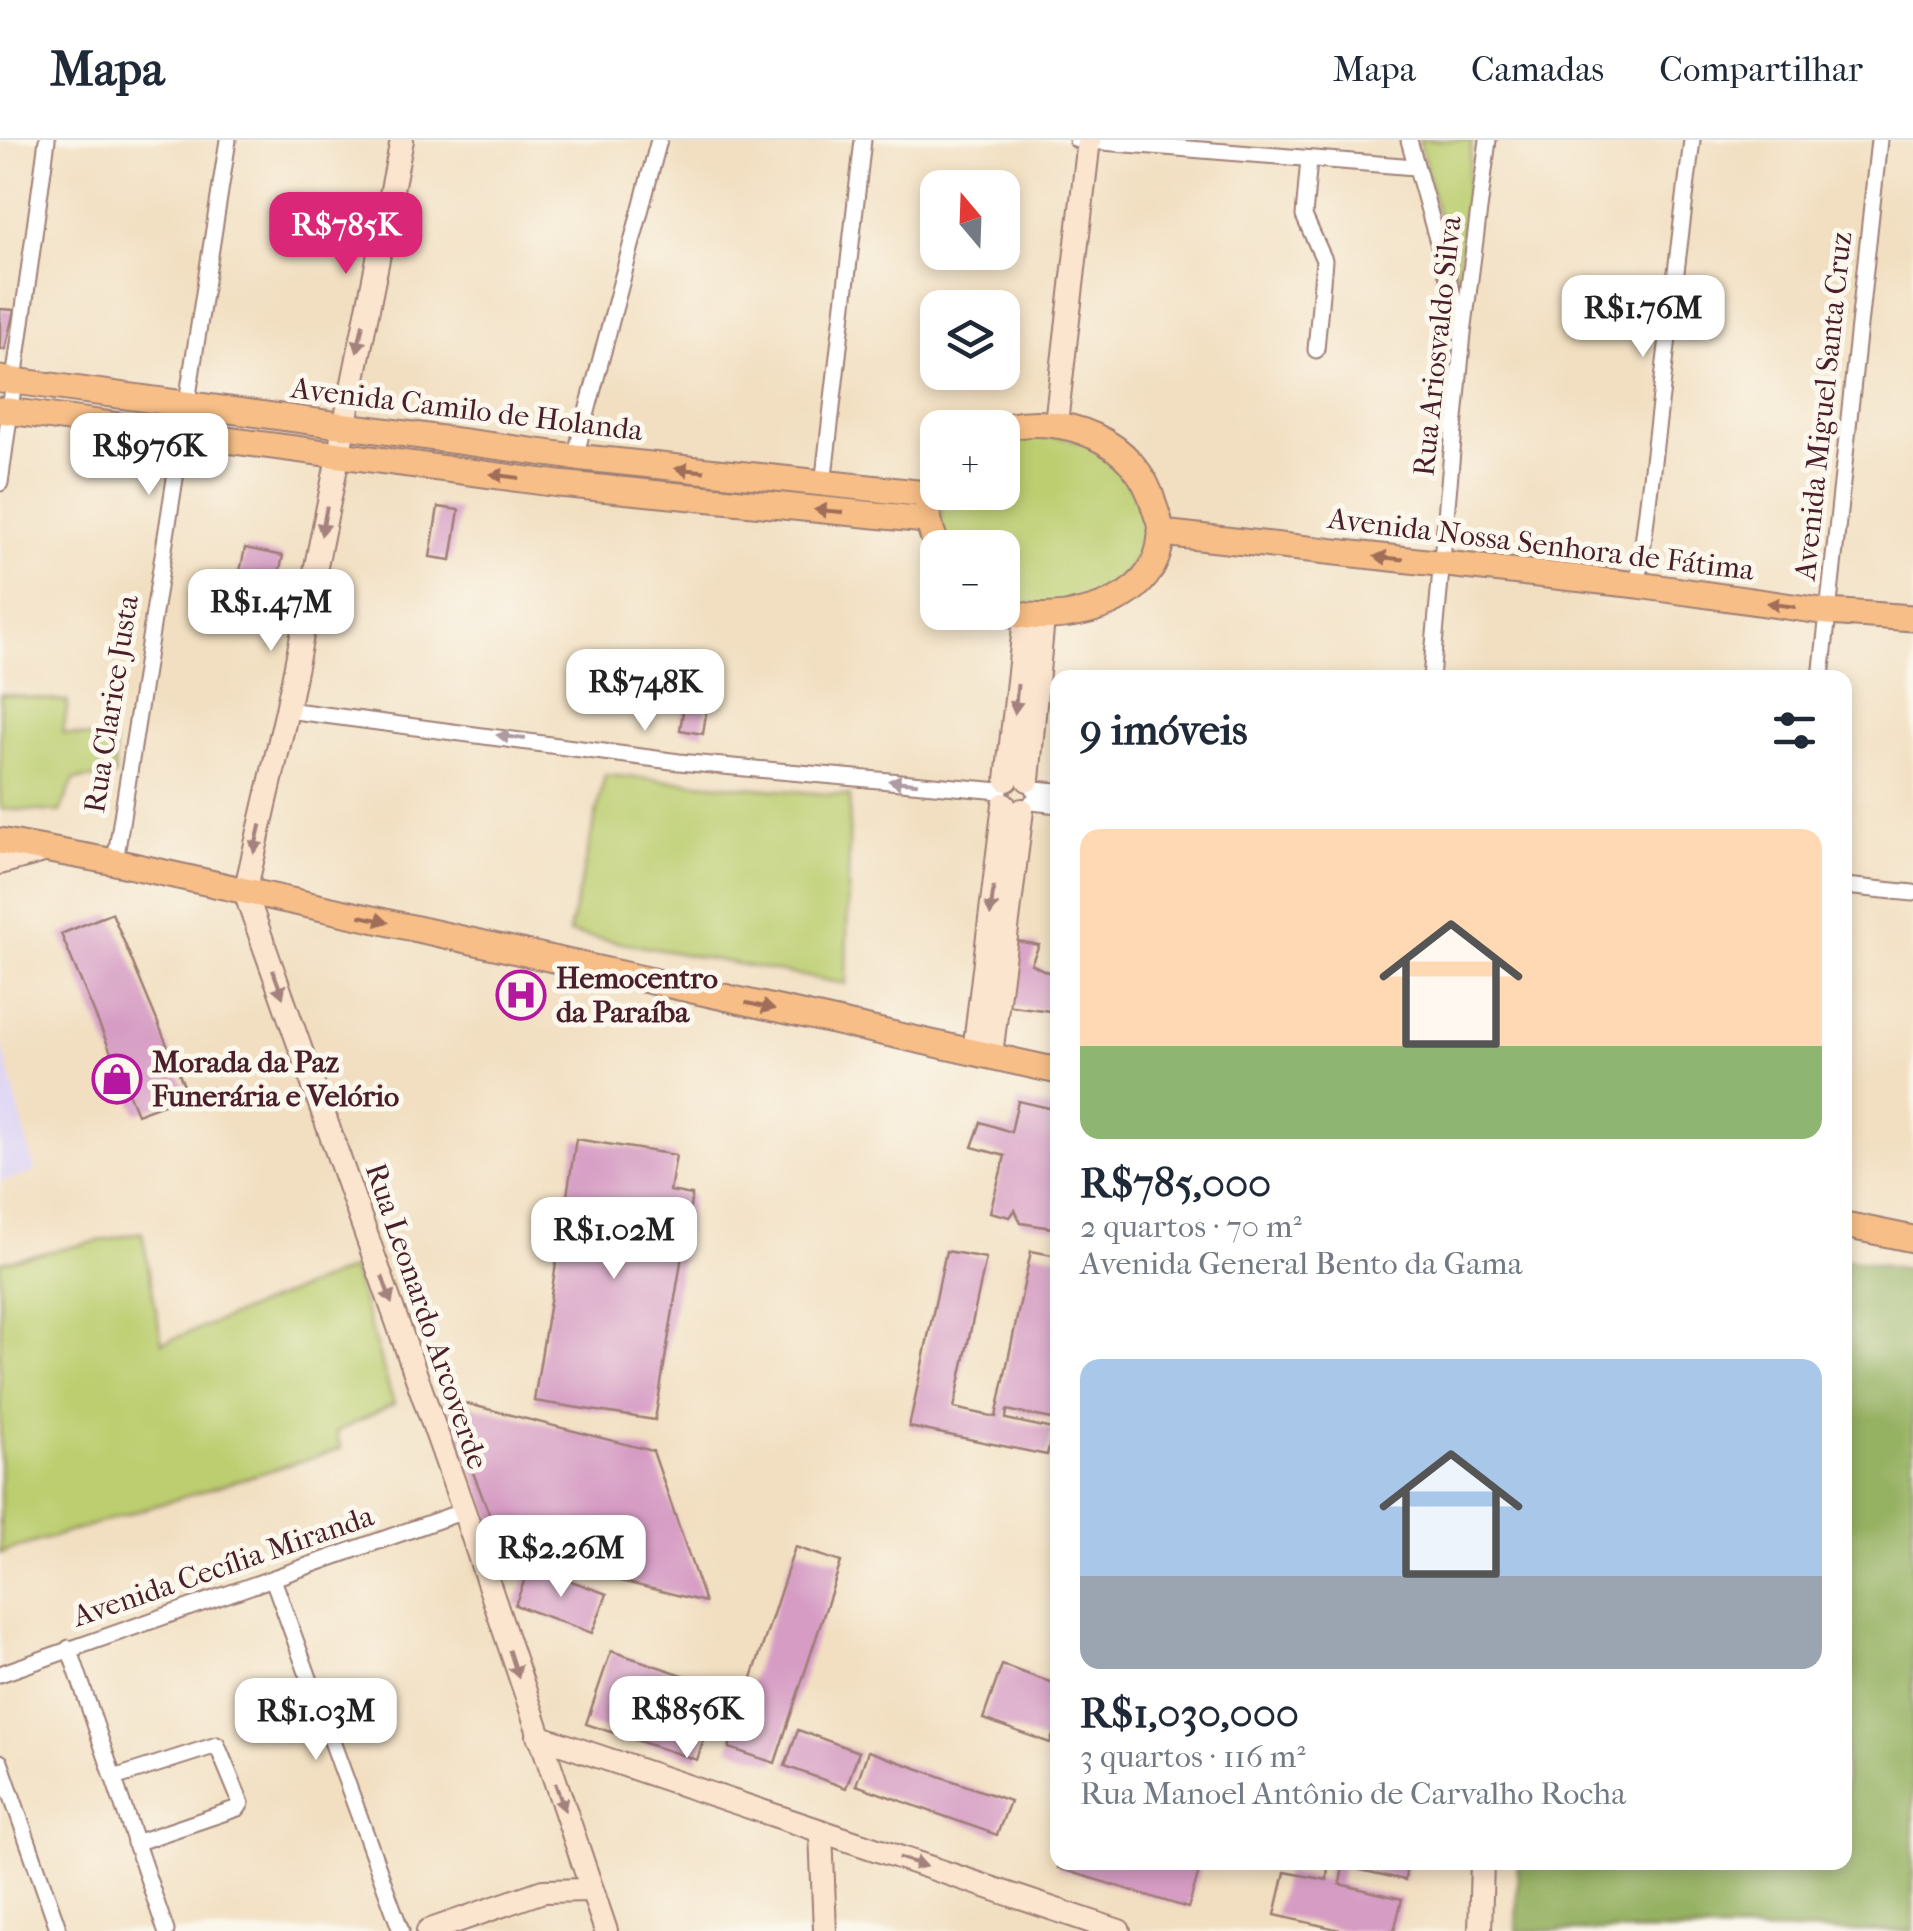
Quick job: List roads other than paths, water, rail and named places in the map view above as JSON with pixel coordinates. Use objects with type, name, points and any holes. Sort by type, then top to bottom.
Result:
[{"type":"main road","name":"Avenida Camilo de Holanda","points":[[6,380],[187,406],[559,484],[920,497]]},
{"type":"main road","name":"Avenida Camilo de Holanda","points":[[5,410],[182,434],[340,438],[575,457],[920,496]]},
{"type":"main road","points":[[1020,426],[1056,423],[1095,436],[1131,461],[1151,494],[1162,533],[1145,572],[1115,601],[1088,612],[1023,616]]},
{"type":"main road","name":"Avenida Nossa Senhora de Fátima","points":[[1162,533],[1638,585],[1828,612],[1913,618]]},
{"type":"main road","points":[[0,840],[1050,1068]]},
{"type":"main road","points":[[1852,1226],[1913,1239]]},
{"type":"street","points":[[0,483],[6,380],[47,140]]},
{"type":"street","name":"Rua Clarice Justa","points":[[115,862],[228,140]]},
{"type":"street","points":[[245,892],[287,710],[402,140]]},
{"type":"street","points":[[575,457],[659,140]]},
{"type":"street","points":[[823,485],[863,140]]},
{"type":"street","points":[[1409,140],[1463,333]]},
{"type":"street","name":"Rua Ariosvaldo Silva","points":[[1432,670],[1463,333],[1488,140]]},
{"type":"street","points":[[1638,585],[1692,140]]},
{"type":"street","name":"Avenida Miguel Santa Cruz","points":[[1822,670],[1879,140]]},
{"type":"street","points":[[1056,423],[1084,141],[1415,167]]},
{"type":"street","points":[[1309,159],[1304,216],[1324,260],[1316,350]]},
{"type":"street","points":[[983,1053],[1023,793],[1023,616]]},
{"type":"street","points":[[287,710],[679,762],[1023,793],[1050,802]]},
{"type":"street","points":[[0,863],[48,850]]},
{"type":"street","points":[[1852,887],[1913,894]]},
{"type":"street","name":"Rua Leonardo Arcoverde","points":[[245,892],[464,1511],[606,1931]]},
{"type":"street","name":"Avenida Cecília Miranda","points":[[0,1674],[464,1511]]},
{"type":"street","points":[[273,1579],[401,1931]]},
{"type":"street","points":[[69,1648],[166,1931]]},
{"type":"street","points":[[538,1736],[1119,1931]]},
{"type":"street","points":[[114,1778],[217,1745],[241,1802],[238,1808],[136,1842]]},
{"type":"street","points":[[0,1762],[58,1931]]},
{"type":"street","points":[[821,1832],[824,1931]]},
{"type":"street","points":[[543,1891],[581,1858]]},
{"type":"street","points":[[1480,1931],[1482,1870]]},
{"type":"street","points":[[428,1931],[543,1891],[592,1890]]},
{"type":"place","name":"Hemocentro da Paraíba","points":[[521,995]]},
{"type":"place","name":"Morada da Paz Funerária e Velório","points":[[117,1079]]}]
